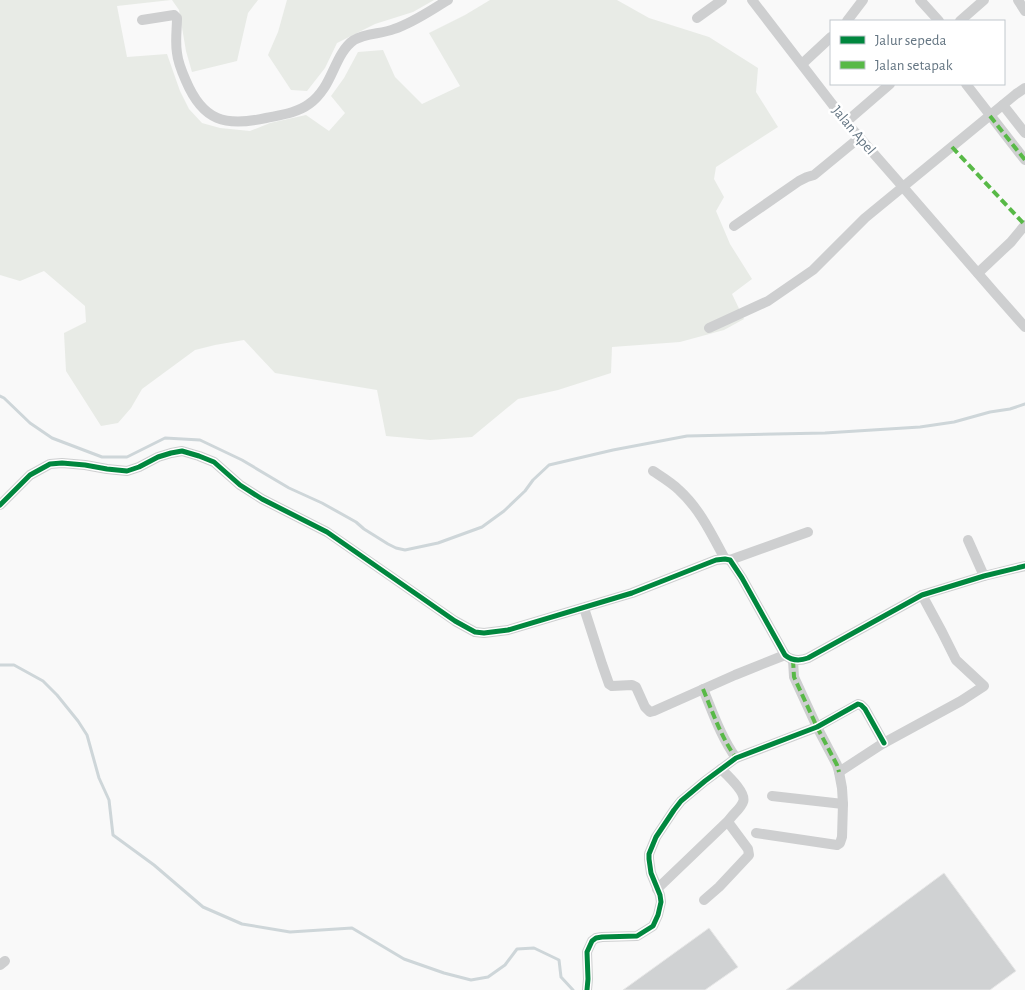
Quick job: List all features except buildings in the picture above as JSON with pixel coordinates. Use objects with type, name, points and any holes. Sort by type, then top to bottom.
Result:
[{"type":"street","points":[[142,20],[172,14],[178,18],[176,51],[191,94],[211,116],[222,120],[238,122],[288,114],[307,106],[324,88],[346,47],[355,40],[363,36],[394,30],[448,0]]},
{"type":"street","points":[[697,18],[722,0]]},
{"type":"street","name":"Jalan Apel","points":[[753,0],[859,138],[1025,326]]},
{"type":"street","points":[[848,20],[863,0]]},
{"type":"street","points":[[920,0],[938,20]]},
{"type":"street","points":[[961,20],[984,0]]},
{"type":"street","points":[[1018,0],[1025,11]]},
{"type":"street","points":[[802,64],[830,38]]},
{"type":"street","points":[[846,122],[889,85]]},
{"type":"street","points":[[967,85],[1025,160]]},
{"type":"street","points":[[709,328],[768,301],[813,270],[865,218],[1025,88]]},
{"type":"street","points":[[1003,105],[1025,133]]},
{"type":"street","points":[[734,226],[799,180],[814,175],[859,138]]},
{"type":"street","points":[[978,274],[1011,242],[1025,225]]},
{"type":"street","points":[[0,505],[30,475],[50,464],[85,465],[127,471],[164,455],[182,452],[199,456],[214,462],[240,485],[262,499],[327,532],[455,621],[475,632],[484,634],[508,630],[632,593],[716,560],[728,559],[808,532]]},
{"type":"street","points":[[654,472],[682,492],[702,516],[742,578],[789,657],[794,676],[817,727],[837,764],[843,804],[842,837],[840,843],[837,845],[756,833]]},
{"type":"street","points":[[968,540],[984,576]]},
{"type":"street","points":[[584,608],[610,684],[612,686],[632,685],[636,687],[645,707],[650,712],[703,689],[789,657],[808,658],[922,595],[1025,566]]},
{"type":"street","points":[[839,772],[884,743],[961,701],[984,686],[956,660],[922,595]]},
{"type":"street","points":[[703,689],[728,748],[736,758]]},
{"type":"street","points":[[587,990],[587,952],[596,938],[638,936],[653,926],[660,907],[660,895],[653,880],[648,859],[656,837],[674,810],[681,801],[705,781],[736,758],[817,727],[858,704],[865,709],[884,743]]},
{"type":"street","points":[[657,889],[729,820],[743,803],[744,798],[741,792],[721,769]]},
{"type":"street","points":[[772,796],[843,804]]},
{"type":"street","points":[[704,900],[749,855],[748,849],[729,823],[729,820]]},
{"type":"shaded area","points":[[0,0],[171,0],[117,6],[127,57],[167,54],[180,91],[189,109],[202,123],[220,128],[250,131],[270,123],[306,115],[329,131],[345,113],[331,96],[344,78],[358,52],[383,50],[395,77],[422,104],[460,86],[429,33],[490,0],[617,0],[649,18],[709,37],[758,68],[756,92],[778,127],[716,167],[714,179],[724,197],[716,211],[730,244],[752,279],[732,294],[744,319],[724,330],[680,342],[612,347],[611,373],[558,390],[518,399],[472,437],[430,440],[386,436],[377,390],[275,373],[244,340],[195,350],[142,389],[131,408],[118,423],[101,426],[66,371],[64,333],[86,322],[85,306],[44,271],[20,281],[0,275]]},
{"type":"shaded area","points":[[172,0],[258,0],[248,13],[237,61],[192,72],[186,51],[179,10]]},
{"type":"shaded area","points":[[287,0],[434,0],[413,12],[375,24],[337,43],[325,68],[307,91],[291,90],[268,55],[278,32]]},
{"type":"waterway","points":[[0,396],[30,423],[52,438],[102,457],[127,457],[165,438],[200,440],[242,460],[289,488],[322,503],[356,522],[388,544],[405,550],[438,543],[482,527],[504,511],[549,465],[613,450],[687,436],[825,433],[920,427],[954,422],[1025,404]]},
{"type":"waterway","points":[[0,665],[14,665],[43,681],[57,695],[87,735],[99,778],[109,800],[113,835],[154,865],[203,907],[242,924],[290,932],[352,928],[404,959],[471,980],[488,977],[505,965],[517,949],[534,948],[559,960],[561,977],[573,990]]},
{"type":"marked path","points":[[990,116],[1025,160]]},
{"type":"marked path","points":[[952,147],[1025,225]]},
{"type":"marked path","points":[[793,660],[794,677],[839,772]]},
{"type":"marked path","points":[[703,689],[722,733],[736,758]]},
{"type":"cycle path","points":[[0,505],[30,475],[50,464],[85,465],[127,471],[158,457],[182,451],[214,462],[240,485],[262,499],[327,532],[455,621],[475,632],[484,633],[508,630],[632,593],[716,560],[725,559],[730,560],[742,578],[785,655],[796,660],[808,658],[922,595],[1025,566]]},
{"type":"cycle path","points":[[587,990],[587,952],[592,941],[602,937],[637,936],[653,926],[661,902],[651,873],[649,854],[656,837],[674,810],[681,801],[705,781],[736,758],[817,727],[858,704],[865,709],[884,743]]}]
